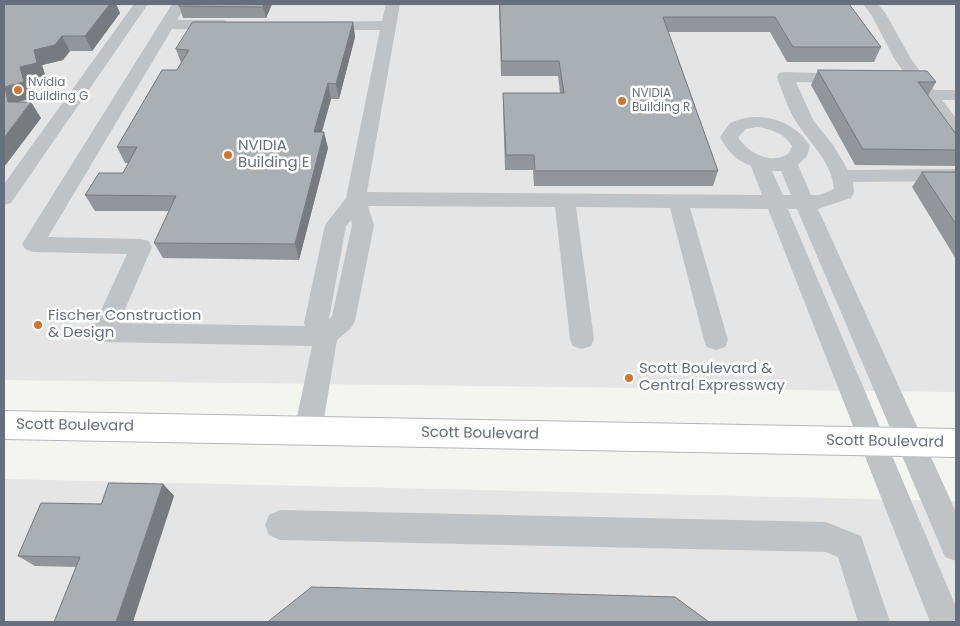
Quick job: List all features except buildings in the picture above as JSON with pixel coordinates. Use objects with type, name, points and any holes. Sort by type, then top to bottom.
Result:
[{"type":"main road","name":"Scott Boulevard","points":[[4,425],[956,442]]},
{"type":"lane","points":[[4,198],[141,4]]},
{"type":"lane","points":[[179,4],[165,24],[33,244],[141,247],[103,332],[326,336]]},
{"type":"lane","points":[[308,431],[326,336],[343,321],[352,284],[363,225],[356,199],[393,4]]},
{"type":"lane","points":[[870,4],[879,14],[903,60],[956,130]]},
{"type":"lane","points":[[165,24],[241,25]]},
{"type":"lane","points":[[304,25],[389,26]]},
{"type":"lane","points":[[356,199],[821,202],[844,193],[845,182],[825,146],[808,126],[785,77],[860,78]]},
{"type":"lane","points":[[897,78],[917,78]]},
{"type":"lane","points":[[933,99],[956,94]]},
{"type":"lane","points":[[933,99],[956,103]]},
{"type":"lane","points":[[757,122],[769,123],[791,132],[801,146],[800,154],[787,163],[759,162],[747,158],[731,145],[729,138],[731,131],[737,126],[757,122]]},
{"type":"lane","points":[[759,162],[946,622]]},
{"type":"lane","points":[[787,163],[956,546]]},
{"type":"lane","points":[[841,176],[956,175]]},
{"type":"lane","points":[[564,201],[582,339]]},
{"type":"lane","points":[[678,201],[716,340]]},
{"type":"lane","points":[[280,526],[826,537],[850,547],[874,622]]},
{"type":"shaded area","points":[[4,4],[956,4],[956,392],[4,380]]},
{"type":"shaded area","points":[[4,479],[956,501],[956,622],[4,622]]},
{"type":"place","name":"Nvidia Building G","points":[[18,90]]},
{"type":"place","name":"NVIDIA Building R","points":[[622,101]]},
{"type":"place","name":"NVIDIA Building E","points":[[228,155]]},
{"type":"place","name":"Fischer Construction & Design","points":[[38,325]]},
{"type":"place","name":"Scott Boulevard & Central Expressway","points":[[629,378]]}]
